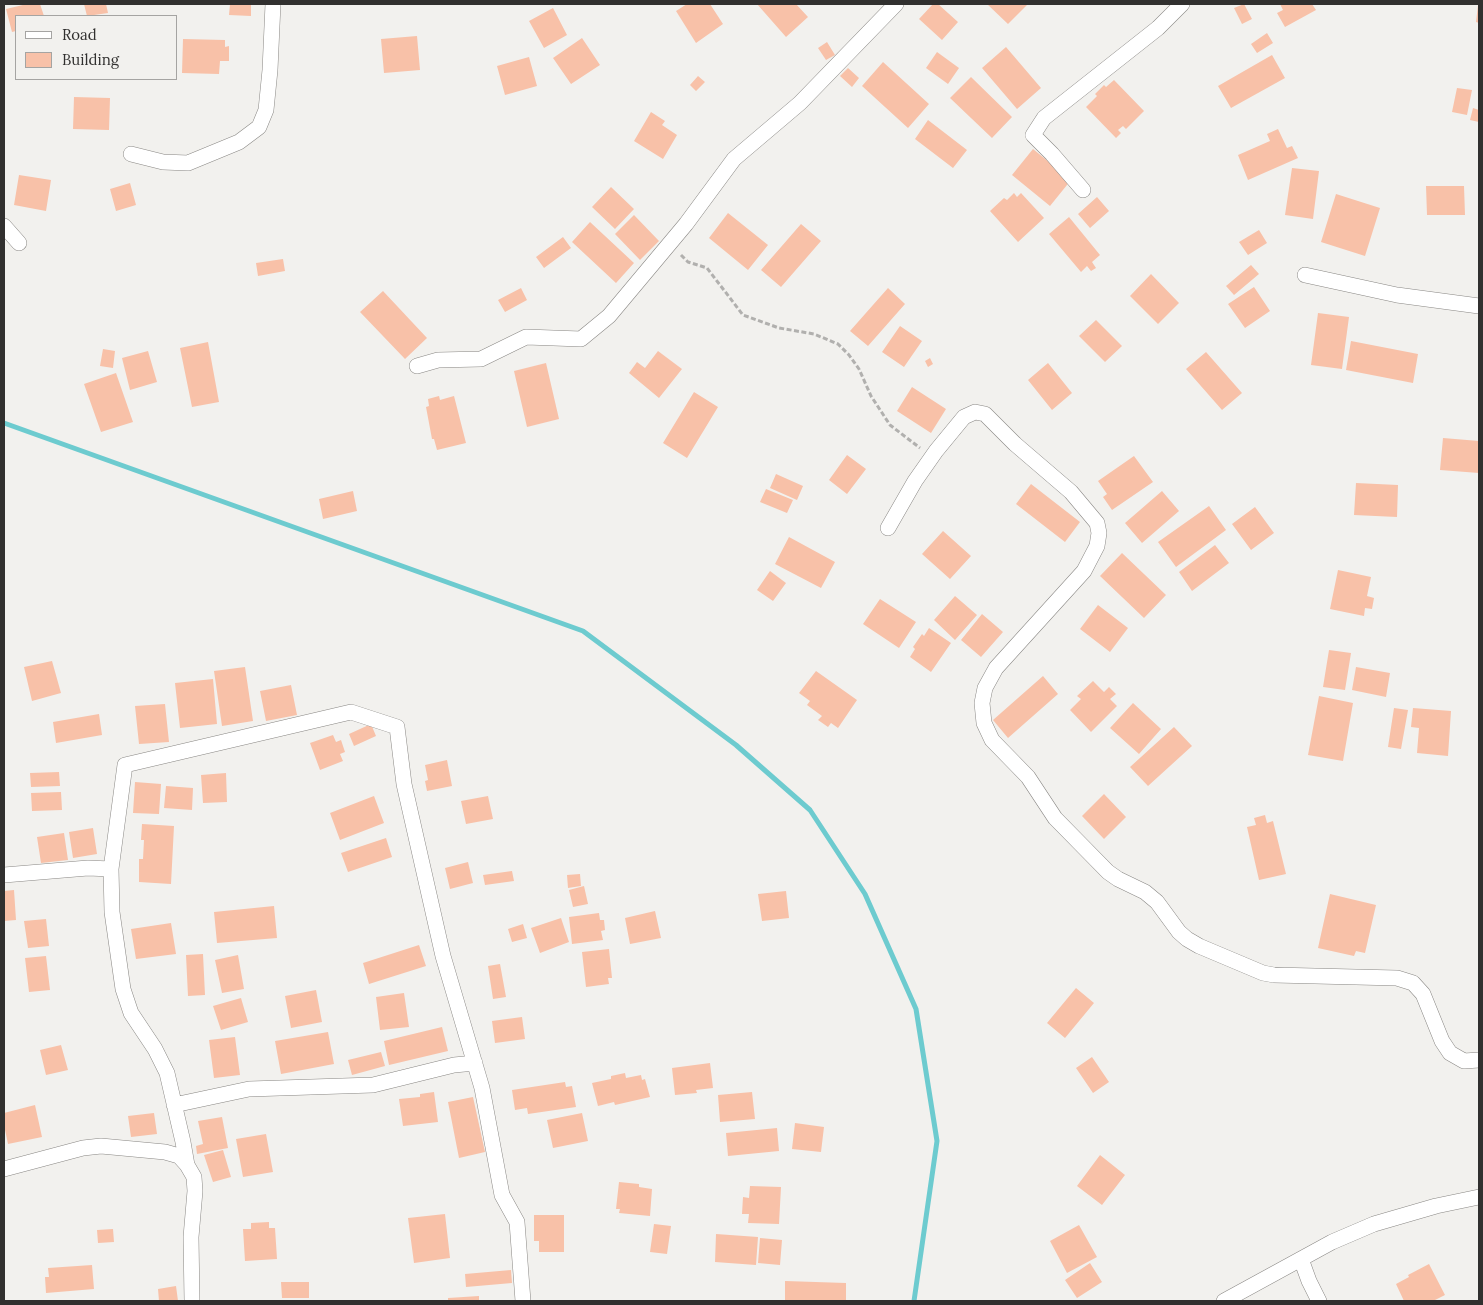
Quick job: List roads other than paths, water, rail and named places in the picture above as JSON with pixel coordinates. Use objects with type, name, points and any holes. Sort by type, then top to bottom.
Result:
[{"type":"street","points":[[131,154],[163,162],[188,163],[239,142],[259,127],[266,110],[273,4]]},
{"type":"street","points":[[417,366],[438,360],[481,359],[526,337],[581,339],[609,316],[686,224],[734,159],[800,103],[896,4]]},
{"type":"street","points":[[1083,190],[1033,135],[1044,118],[1158,28],[1182,4]]},
{"type":"street","points":[[4,226],[19,243]]},
{"type":"street","points":[[1305,275],[1397,295],[1479,306]]},
{"type":"street","points":[[888,528],[915,481],[936,451],[964,417],[975,412],[985,414],[1015,444],[1071,492],[1096,523],[1099,534],[1097,546],[1084,571],[996,668],[985,688],[982,703],[984,723],[992,740],[1028,777],[1056,818],[1108,872],[1145,892],[1157,902],[1179,932],[1187,939],[1263,973],[1274,975],[1397,978],[1413,983],[1423,994],[1442,1042],[1450,1053],[1464,1061],[1479,1060]]},
{"type":"street","points":[[187,1165],[166,1073],[155,1049],[131,1013],[123,989],[112,912],[111,869],[125,765],[351,712],[398,727],[404,784],[443,956],[482,1088],[502,1195],[517,1222],[523,1301]]},
{"type":"street","points":[[4,875],[88,868],[111,869]]},
{"type":"street","points":[[174,1105],[249,1090],[372,1085],[454,1065],[475,1063]]},
{"type":"street","points":[[4,1169],[83,1148],[101,1146],[165,1152],[179,1156],[194,1177],[196,1191],[191,1237],[192,1301]]},
{"type":"street","points":[[1224,1301],[1332,1242],[1374,1224],[1436,1206],[1479,1197]]},
{"type":"street","points":[[1302,1259],[1309,1281],[1319,1301]]},
{"type":"waterway","points":[[4,423],[583,631],[736,745],[810,810],[865,894],[916,1009],[937,1141],[914,1301]]}]
